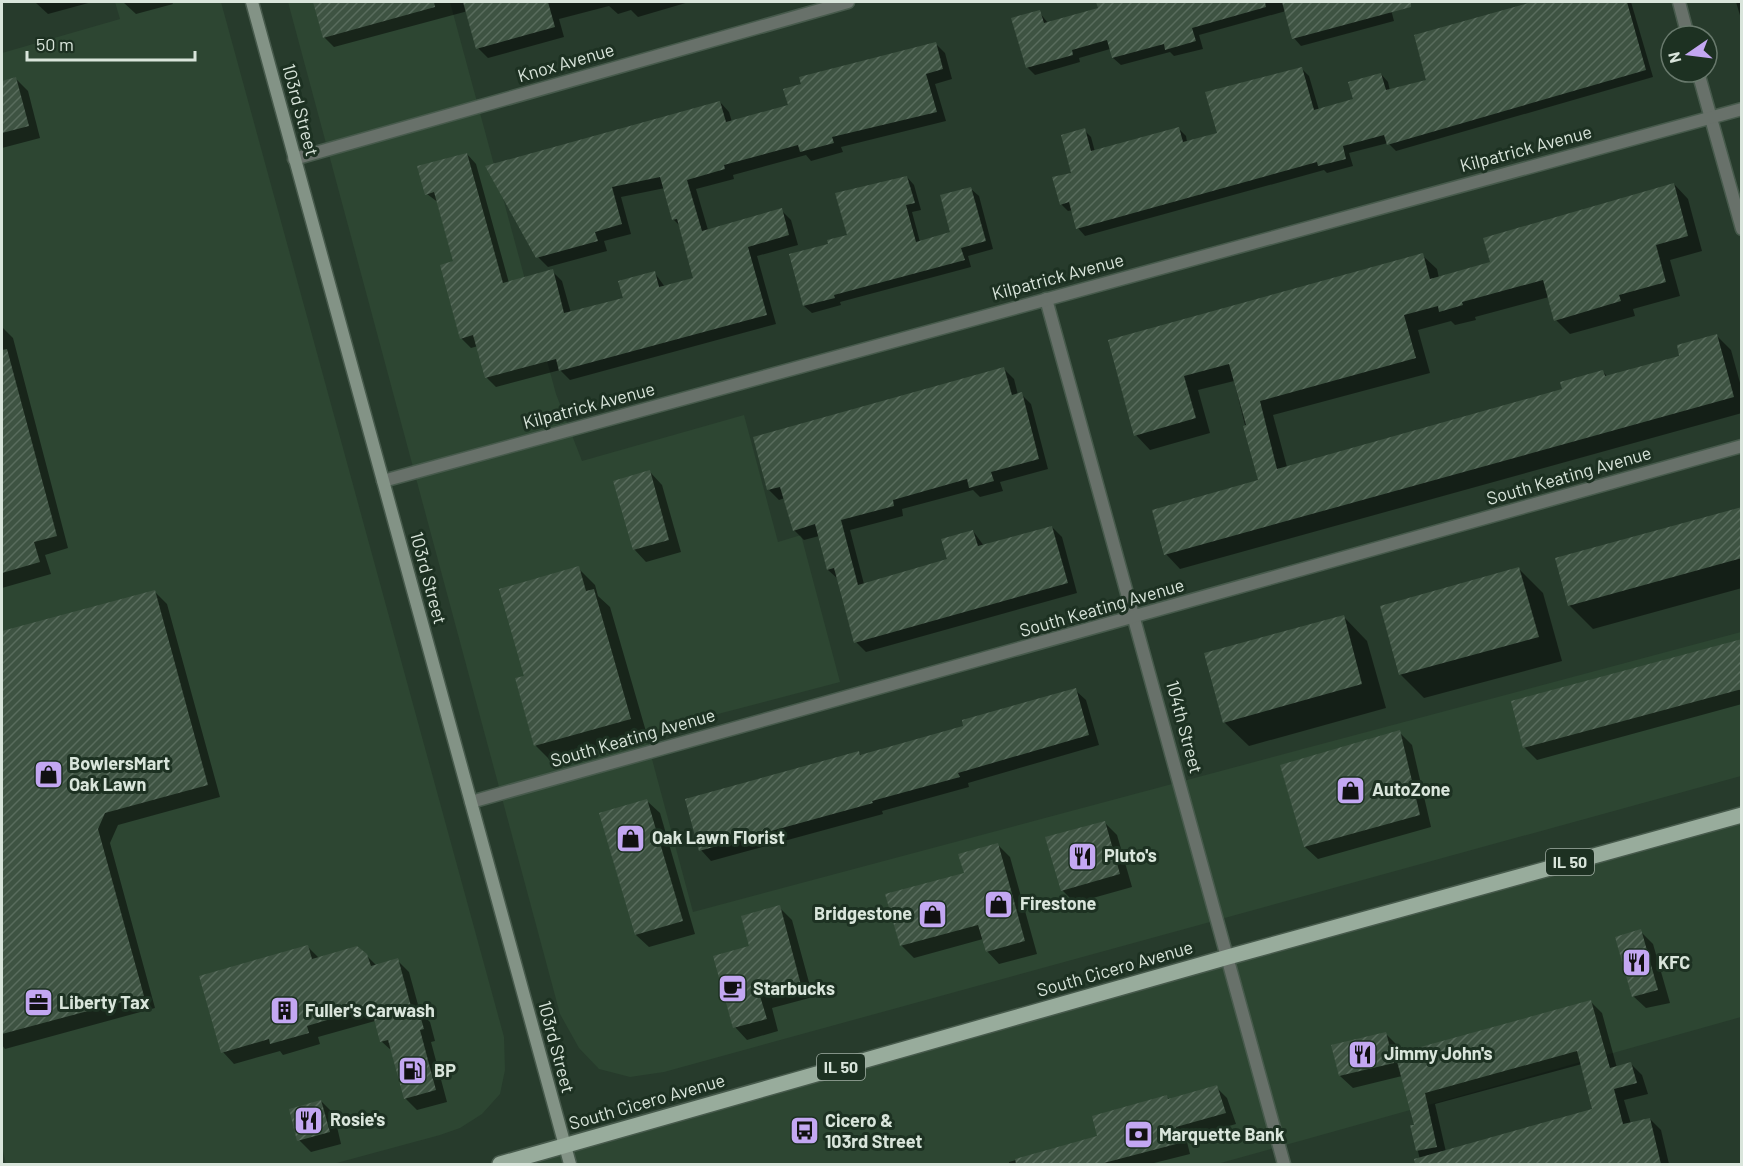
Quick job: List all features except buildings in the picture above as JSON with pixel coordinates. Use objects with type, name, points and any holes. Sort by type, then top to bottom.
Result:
[{"type":"main road","name":"103rd Street","points":[[252,2],[570,1164]]},
{"type":"main road","name":"South Cicero Avenue","points":[[500,1164],[1228,957],[1742,815]]},
{"type":"street","name":"Knox Avenue","points":[[294,159],[848,2]]},
{"type":"street","points":[[1679,2],[1685,24]]},
{"type":"street","points":[[1701,84],[1742,229]]},
{"type":"street","name":"Kilpatrick Avenue","points":[[383,480],[1742,109]]},
{"type":"street","name":"104th Street","points":[[1046,299],[1284,1164]]},
{"type":"street","name":"South Keating Avenue","points":[[471,802],[1135,618],[1742,446]]},
{"type":"shaded area","points":[[115,2],[221,2],[504,1037],[505,1070],[500,1094],[482,1114],[460,1128],[440,1135],[333,1164],[6,1164],[2,1147],[2,53],[120,19]]},
{"type":"shaded area","points":[[288,2],[450,2],[556,394],[582,461],[744,415],[778,542],[801,535],[840,682],[645,733],[693,912],[1741,632],[1741,776],[664,1072],[630,1077],[599,1069],[579,1048],[560,1014]]},
{"type":"shaded area","points":[[1741,815],[1741,1017],[1217,1164],[500,1164]]},
{"type":"place","name":"BowlersMart Oak Lawn","points":[[48,774]]},
{"type":"place","name":"AutoZone","points":[[1351,790]]},
{"type":"place","name":"Oak Lawn Florist","points":[[631,838]]},
{"type":"place","name":"Pluto's","points":[[1083,856]]},
{"type":"place","name":"Firestone","points":[[999,904]]},
{"type":"place","name":"Bridgestone","points":[[933,914]]},
{"type":"place","name":"KFC","points":[[1637,963]]},
{"type":"place","name":"Starbucks","points":[[732,989]]},
{"type":"place","name":"Liberty Tax","points":[[38,1003]]},
{"type":"place","name":"Fuller's Carwash","points":[[284,1011]]},
{"type":"place","name":"Jimmy John's","points":[[1363,1054]]},
{"type":"place","name":"BP","points":[[413,1071]]},
{"type":"place","name":"Rosie's","points":[[309,1120]]},
{"type":"place","name":"Cicero & 103rd Street","points":[[804,1131]]},
{"type":"place","name":"Marquette Bank","points":[[1138,1135]]}]
